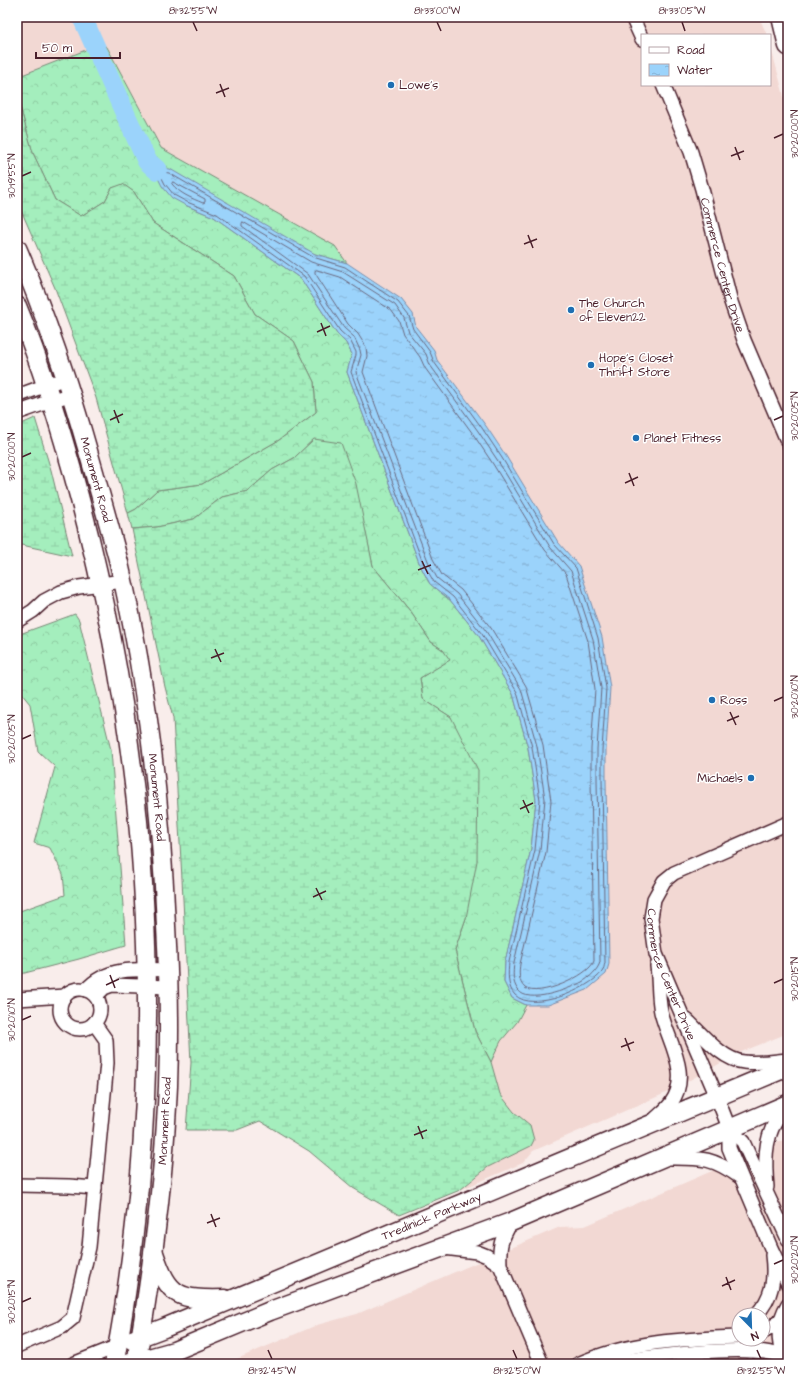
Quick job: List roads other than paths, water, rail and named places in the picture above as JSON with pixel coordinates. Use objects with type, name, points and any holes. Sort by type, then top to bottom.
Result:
[{"type":"main road","points":[[781,17],[788,46]]},
{"type":"main road","name":"Monument Road","points":[[17,248],[51,334],[106,512],[123,581],[139,662],[158,792],[169,987],[168,1086],[154,1252],[140,1337],[133,1363]]},
{"type":"main road","name":"Monument Road","points":[[17,306],[48,393],[74,480],[101,584],[124,707],[141,851],[147,978],[146,1079],[142,1154],[134,1235],[114,1364]]},
{"type":"main road","name":"Tredinick Parkway","points":[[118,1346],[234,1299],[788,1067]]},
{"type":"main road","points":[[133,1363],[174,1351],[270,1311],[511,1222],[729,1128],[788,1105]]},
{"type":"main road","points":[[154,1252],[164,1278],[170,1287],[178,1294],[194,1299],[234,1299]]},
{"type":"street","points":[[632,17],[641,37]]},
{"type":"street","name":"Commerce Center Drive","points":[[663,86],[691,152],[731,302],[741,332],[788,443]]},
{"type":"street","points":[[17,413],[48,393],[68,386]]},
{"type":"street","points":[[17,396],[48,393]]},
{"type":"street","points":[[17,621],[33,611],[44,601],[60,592],[123,581]]},
{"type":"street","name":"Commerce Center Drive","points":[[788,823],[674,873],[664,882],[654,899],[651,918],[656,954],[717,1096],[729,1128],[729,1148],[740,1176],[788,1284]]},
{"type":"street","points":[[648,1125],[671,1103],[678,1092],[680,1081],[678,1060],[661,1011],[656,954]]},
{"type":"street","points":[[147,978],[168,970]]},
{"type":"street","points":[[91,993],[96,980],[108,973],[147,978],[169,987]]},
{"type":"street","points":[[76,989],[91,993],[100,1006],[98,1018],[94,1023],[89,1027],[77,1029],[66,1024],[62,1019],[60,1007],[61,1001],[65,996],[76,989]]},
{"type":"street","points":[[17,999],[65,996]]},
{"type":"street","points":[[682,1016],[721,1052],[732,1059],[755,1063],[788,1060]]},
{"type":"street","points":[[17,1346],[62,1327],[73,1318],[89,1247],[107,1063],[106,1040],[94,1023]]},
{"type":"street","points":[[767,1194],[765,1166],[768,1141],[775,1122],[788,1105]]},
{"type":"street","name":"Commerce Center Drive","points":[[729,1128],[742,1142],[788,1239]]},
{"type":"street","points":[[661,1158],[698,1158],[714,1161],[740,1176]]},
{"type":"street","points":[[17,1185],[95,1188]]},
{"type":"street","points":[[511,1222],[501,1240],[499,1250],[500,1266],[542,1364]]},
{"type":"street","points":[[442,1248],[477,1252],[487,1256],[500,1266]]},
{"type":"street","points":[[764,1307],[769,1298],[774,1272],[771,1248]]},
{"type":"street","points":[[771,1328],[780,1320],[788,1304]]},
{"type":"street","points":[[780,1320],[778,1335],[780,1350],[786,1364]]},
{"type":"street","points":[[711,1338],[731,1329]]},
{"type":"street","points":[[578,1364],[615,1350],[643,1344],[731,1337]]},
{"type":"street","name":"Tredinick Parkway","points":[[73,1364],[118,1346]]},
{"type":"street","points":[[611,1364],[645,1357],[676,1354],[755,1351],[776,1355],[786,1364]]},
{"type":"water","points":[[159,168],[170,169],[315,254],[347,263],[401,299],[413,314],[416,327],[434,350],[437,360],[486,426],[506,456],[558,542],[579,566],[602,637],[610,688],[606,750],[609,964],[606,974],[587,990],[548,1005],[526,1005],[512,998],[504,982],[505,962],[531,849],[536,800],[528,748],[513,694],[479,636],[450,600],[430,584],[420,565],[347,372],[352,354],[346,343],[337,334],[301,279],[214,217],[172,198],[162,186],[155,172]]},
{"type":"waterway","points":[[82,17],[147,161],[157,170]]},
{"type":"place","name":"Lowe's","points":[[391,85]]},
{"type":"place","name":"The Church of Eleven22","points":[[571,310]]},
{"type":"place","name":"Hope's Closet Thrift Store","points":[[591,365]]},
{"type":"place","name":"Planet Fitness","points":[[636,438]]},
{"type":"place","name":"Ross","points":[[712,700]]},
{"type":"place","name":"Michaels","points":[[751,778]]}]
